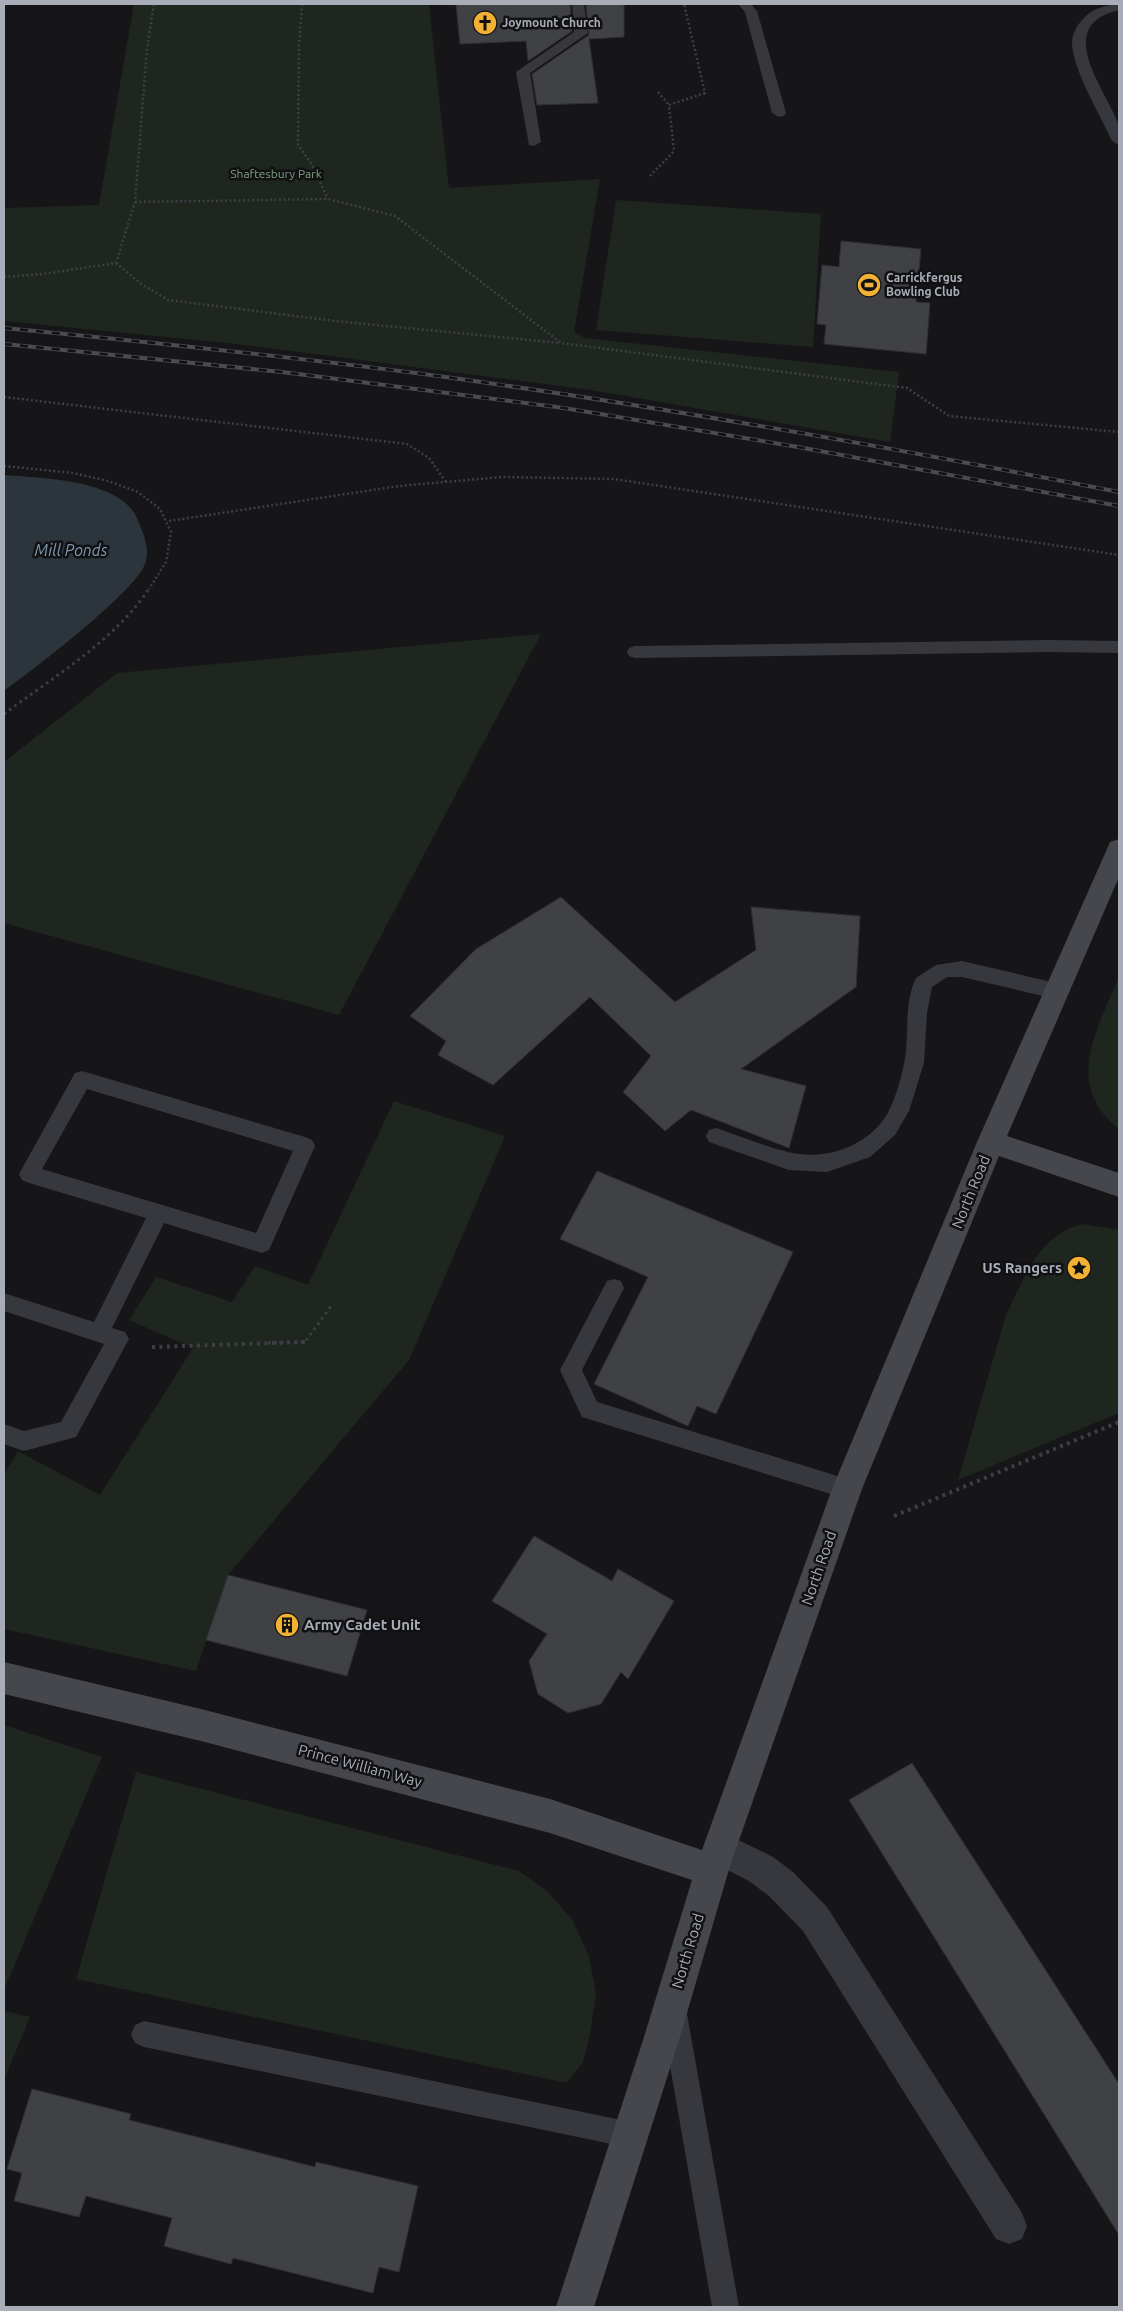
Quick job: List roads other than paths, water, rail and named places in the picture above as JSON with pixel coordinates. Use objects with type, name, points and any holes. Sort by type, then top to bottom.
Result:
[{"type":"street","name":"North Road","points":[[575,2307],[672,2004],[716,1859],[847,1489],[991,1142],[1119,849]]},
{"type":"street","points":[[991,1142],[1119,1185]]},
{"type":"street","name":"Prince William Way","points":[[4,1678],[202,1725],[716,1859]]},
{"type":"street","points":[[716,1859],[762,1869],[781,1884],[815,1919],[1009,2226]]},
{"type":"lane","points":[[534,142],[523,72],[581,33],[578,4]]},
{"type":"lane","points":[[744,4],[752,11],[779,113]]},
{"type":"lane","points":[[1119,6],[1111,7],[1092,16],[1083,29],[1078,42],[1083,62],[1119,141]]},
{"type":"lane","points":[[635,652],[1048,646],[1119,648]]},
{"type":"lane","points":[[716,1136],[789,1161],[827,1163],[863,1151],[888,1129],[899,1111],[914,1063],[917,1013],[922,983],[943,970],[962,969],[1056,991]]},
{"type":"lane","points":[[82,1079],[305,1146],[262,1244],[159,1213],[29,1174],[82,1079]]},
{"type":"lane","points":[[4,1434],[24,1441],[68,1430],[159,1213]]},
{"type":"lane","points":[[614,1288],[571,1370],[590,1410],[847,1489]]},
{"type":"lane","points":[[4,1302],[106,1341]]},
{"type":"lane","points":[[672,2004],[726,2307]]},
{"type":"lane","points":[[144,2034],[630,2135]]},
{"type":"water","name":"Mill Ponds","points":[[4,475],[75,482],[111,494],[125,502],[135,514],[144,536],[147,553],[146,561],[139,574],[106,609],[4,691]]},
{"type":"railway","points":[[4,328],[275,356],[523,388],[779,429],[1119,492]]},
{"type":"railway","points":[[4,344],[282,372],[564,408],[798,447],[1119,506]]},
{"type":"place","name":"Joymount Church","points":[[485,23]]},
{"type":"place","name":"Carrickfergus Bowling Club","points":[[869,285]]},
{"type":"place","name":"US Rangers","points":[[1079,1268]]},
{"type":"place","name":"Army Cadet Unit","points":[[287,1625]]},
{"type":"park label","name":"Shaftesbury Park","points":[[276,174]]}]
